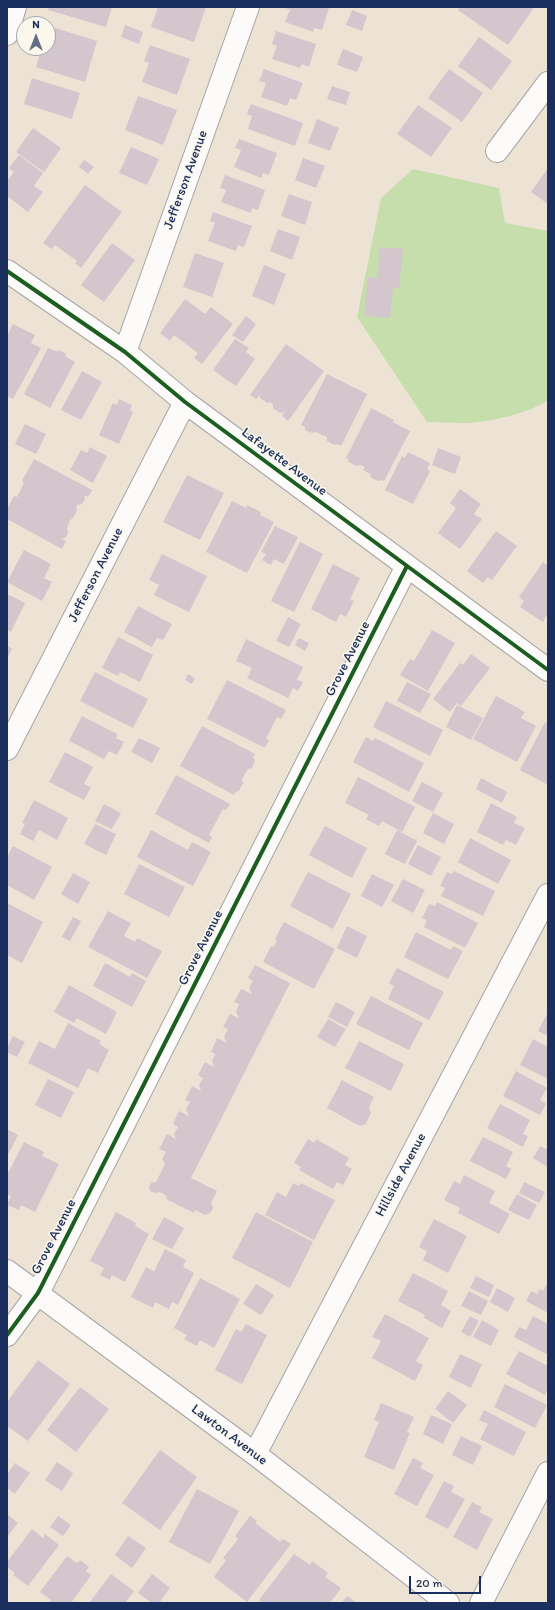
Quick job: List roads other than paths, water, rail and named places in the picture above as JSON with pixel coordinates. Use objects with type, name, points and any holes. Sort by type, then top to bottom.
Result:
[{"type":"street","points":[[7,34],[15,7]]},
{"type":"street","name":"Jefferson Avenue","points":[[125,352],[248,7]]},
{"type":"street","points":[[497,151],[548,84]]},
{"type":"street","name":"Lafayette Avenue","points":[[7,271],[125,352],[185,402],[548,670]]},
{"type":"street","name":"Jefferson Avenue","points":[[7,749],[185,402]]},
{"type":"street","name":"Grove Avenue","points":[[7,1335],[38,1293],[408,566]]},
{"type":"street","name":"Hillside Avenue","points":[[255,1454],[548,896]]},
{"type":"street","name":"Lawton Avenue","points":[[7,1271],[255,1454],[448,1603]]},
{"type":"street","points":[[481,1603],[548,1473]]}]
